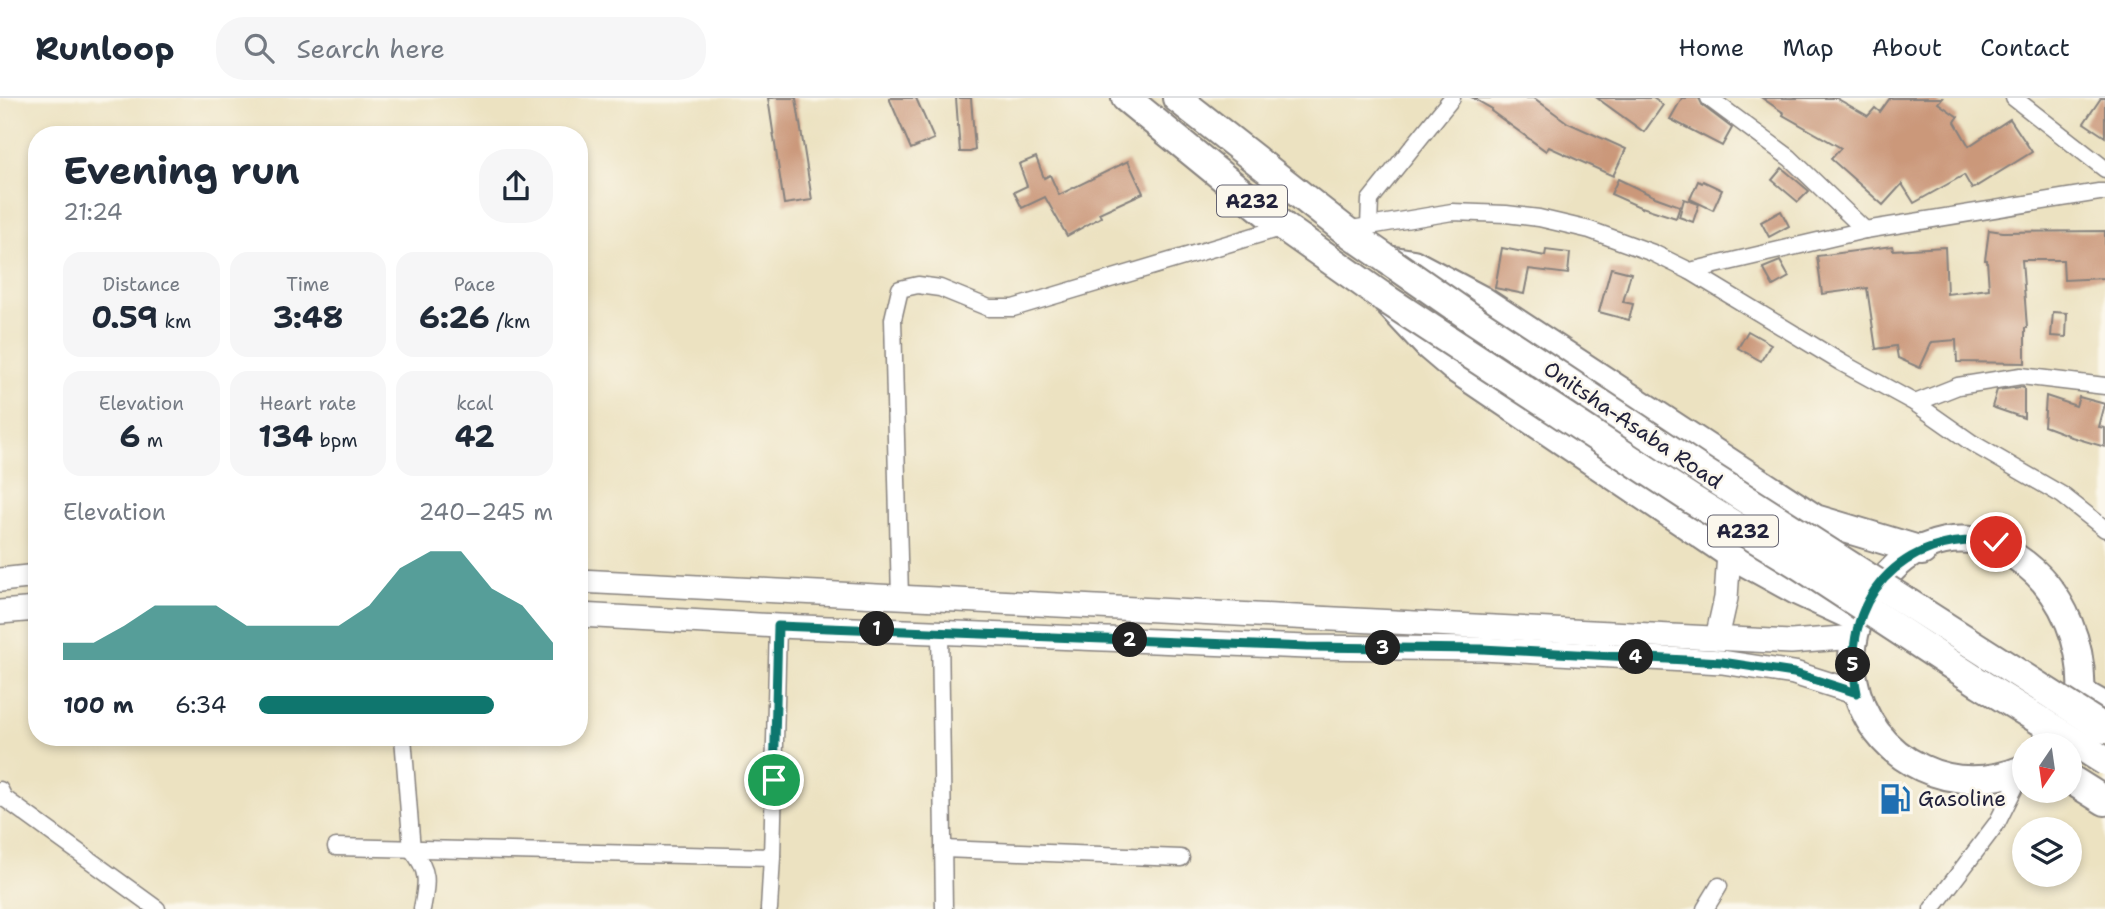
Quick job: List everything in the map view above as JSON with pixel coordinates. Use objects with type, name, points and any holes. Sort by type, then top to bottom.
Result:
[{"type":"highway","name":"A232","points":[[1126,98],[1284,227],[1383,297],[1691,499],[1801,566],[1981,684],[2105,761]]},
{"type":"highway","name":"Onitsha-Asaba Road","points":[[1177,98],[1357,228],[1388,260],[1470,317],[1750,503],[2105,729]]},
{"type":"highway","points":[[1388,260],[1413,264],[1481,300],[1815,519],[1922,551]]},
{"type":"highway","points":[[1383,297],[1428,345],[1455,368],[1729,553],[1857,628]]},
{"type":"highway","points":[[2082,787],[2105,801]]},
{"type":"main road","points":[[2012,772],[1988,779],[1959,779],[1932,773],[1907,760],[1885,742],[1873,727],[1857,693],[1853,674],[1857,628],[1878,586],[1905,561],[1922,551],[1958,541],[1977,540],[1996,542],[2031,555],[2047,565],[2073,593],[2099,646],[2094,664],[2098,693],[2067,733]]},
{"type":"main road","points":[[1717,638],[1726,598],[1729,553]]},
{"type":"main road","points":[[0,580],[28,577]]},
{"type":"main road","points":[[588,582],[1791,642],[1857,628]]},
{"type":"main road","points":[[0,612],[28,610]]},
{"type":"main road","points":[[588,615],[778,626],[1307,647],[1482,649],[1722,662],[1794,673],[1857,693]]},
{"type":"street","points":[[1357,228],[1370,200],[1452,98]]},
{"type":"street","points":[[1709,98],[1790,158],[1865,230]]},
{"type":"street","points":[[2014,98],[2105,169]]},
{"type":"street","points":[[1690,271],[1865,230],[2103,191]]},
{"type":"street","points":[[1357,228],[1452,212],[1506,214],[1539,218],[1590,230],[1653,253],[1690,271],[1831,356],[1915,402],[1972,443],[2062,495],[2105,530]]},
{"type":"street","points":[[900,598],[893,319],[900,289],[918,285],[940,288],[989,309],[1013,308],[1284,227]]},
{"type":"street","points":[[1915,402],[1958,386],[2021,376],[2105,386]]},
{"type":"street","points":[[769,909],[778,626]]},
{"type":"street","points":[[940,631],[944,909]]},
{"type":"street","points":[[404,746],[412,850],[422,863],[425,875],[422,909]]},
{"type":"street","points":[[0,790],[4,797],[157,909]]},
{"type":"street","points":[[1932,909],[1997,824],[2012,793]]},
{"type":"street","points":[[335,847],[772,857]]},
{"type":"street","points":[[943,849],[1181,858]]},
{"type":"street","points":[[1705,909],[1719,886]]},
{"type":"building","points":[[768,98],[796,98],[812,200],[784,204]]},
{"type":"building","points":[[889,98],[916,98],[934,139],[911,149]]},
{"type":"building","points":[[956,98],[971,98],[975,150],[970,152],[960,152]]},
{"type":"building","points":[[1473,98],[1534,98],[1568,123],[1626,149],[1613,176],[1549,147],[1546,151],[1491,111],[1492,109]]},
{"type":"building","points":[[1597,98],[1653,98],[1663,105],[1644,132]]},
{"type":"building","points":[[1682,98],[1699,98],[1703,106],[1732,128],[1722,146],[1670,119]]},
{"type":"building","points":[[1762,98],[1836,98],[1868,116],[1875,108],[1880,112],[1890,98],[1942,98],[1938,103],[1958,117],[1955,122],[1969,146],[2010,119],[2032,152],[1972,189],[1964,175],[1914,203],[1902,184],[1883,205],[1831,159],[1841,148],[1783,115],[1784,113]]},
{"type":"building","points":[[2101,98],[2105,98],[2105,137],[2084,123]]},
{"type":"building","points":[[1036,157],[1044,178],[1050,175],[1059,195],[1128,161],[1143,193],[1099,213],[1101,217],[1067,236],[1045,197],[1022,208],[1014,192],[1027,186],[1019,164]]},
{"type":"building","points":[[1782,168],[1809,191],[1798,202],[1772,180]]},
{"type":"building","points":[[1618,179],[1680,206],[1676,218],[1642,208],[1611,194]]},
{"type":"building","points":[[1698,181],[1722,190],[1713,210],[1690,199]]},
{"type":"building","points":[[1684,199],[1699,204],[1693,222],[1679,217]]},
{"type":"building","points":[[1781,211],[1789,226],[1769,237],[1761,222]]},
{"type":"building","points":[[1989,230],[2105,231],[2105,278],[2064,280],[2063,260],[2022,260],[2027,328],[2025,363],[1957,362],[1956,340],[1932,342],[1920,368],[1898,358],[1896,346],[1876,349],[1867,288],[1822,294],[1817,256],[1892,246],[1893,250],[1945,247],[1947,294],[1989,289],[1985,260]]},
{"type":"building","points":[[1502,248],[1545,256],[1546,250],[1570,253],[1568,274],[1529,269],[1524,294],[1495,288]]},
{"type":"building","points":[[1780,261],[1789,277],[1773,286],[1763,268]]},
{"type":"building","points":[[1611,268],[1631,273],[1623,302],[1633,304],[1629,320],[1599,312]]},
{"type":"building","points":[[2053,312],[2067,313],[2066,337],[2051,336]]},
{"type":"building","points":[[1748,331],[1771,344],[1761,361],[1738,348]]},
{"type":"building","points":[[2024,388],[2024,418],[1992,407],[1997,390]]},
{"type":"building","points":[[2046,396],[2076,406],[2079,397],[2105,404],[2099,427],[2105,428],[2105,447],[2044,426]]},
{"type":"place","name":"Gasoline","points":[[1895,799]]},
{"type":"route","points":[[774,780],[778,626],[1307,647],[1482,649],[1722,662],[1794,673],[1857,693],[1852,656],[1854,637],[1859,619],[1878,586],[1891,572],[1922,551],[1958,541],[1996,542]]}]
